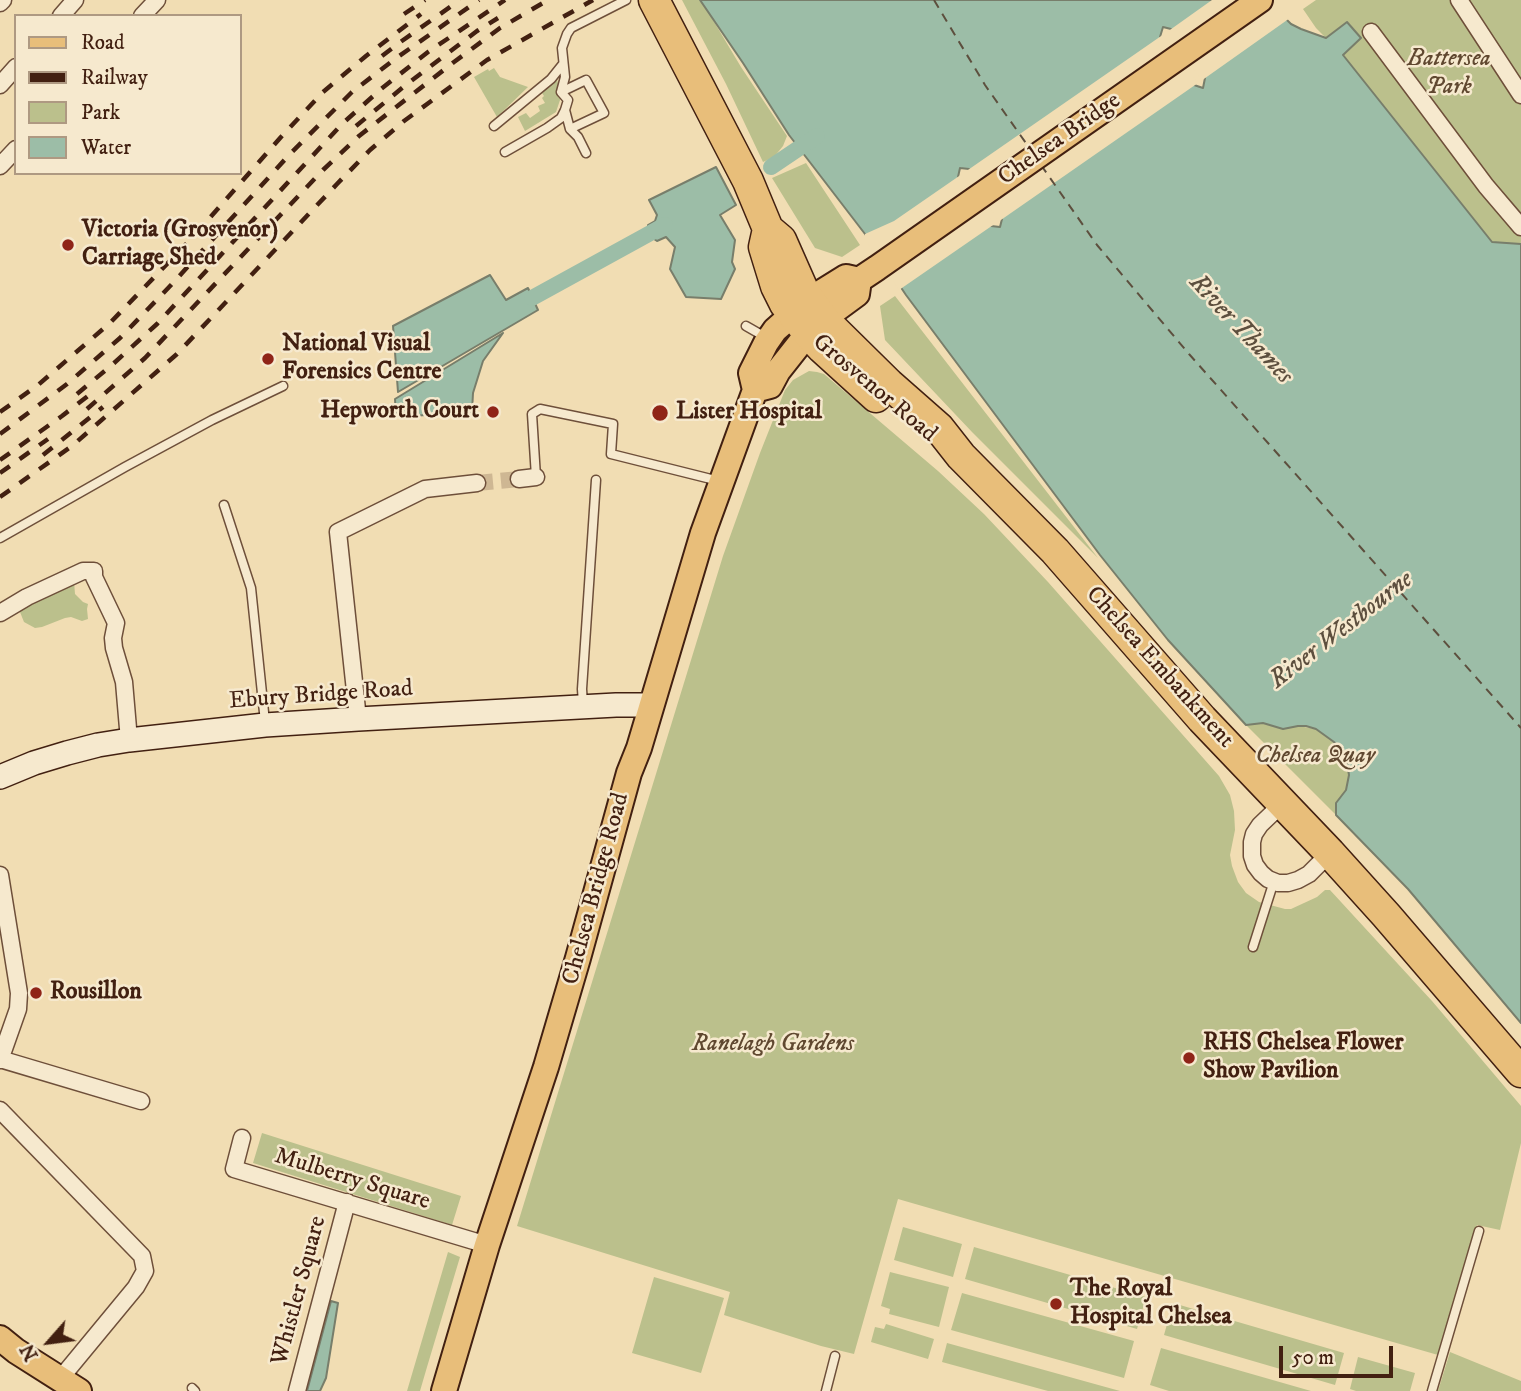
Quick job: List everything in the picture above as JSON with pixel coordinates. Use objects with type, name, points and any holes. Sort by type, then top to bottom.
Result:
[{"type":"highway","name":"Grosvenor Road","points":[[654,0],[748,180],[768,229],[781,240],[808,316],[870,392],[928,439],[961,456]]},
{"type":"highway","name":"Chelsea Embankment","points":[[961,456],[1055,551],[1202,719],[1330,853],[1433,967],[1521,1072]]},
{"type":"main road","name":"Chelsea Bridge","points":[[808,316],[846,277],[868,274],[1260,0]]},
{"type":"main road","name":"Chelsea Bridge Road","points":[[444,1391],[487,1245],[579,958],[629,773],[639,748],[703,533],[755,390],[751,373],[775,330],[808,316]]},
{"type":"main road","name":"Chelsea Bridge Road","points":[[755,390],[770,386],[808,316]]},
{"type":"main road","name":"Ebury Bridge Road","points":[[0,777],[67,753],[129,740],[265,725],[651,705]]},
{"type":"main road","points":[[0,1338],[69,1385]]},
{"type":"street","points":[[63,14],[75,0]]},
{"type":"street","points":[[144,14],[157,0]]},
{"type":"street","points":[[1459,0],[1521,94]]},
{"type":"street","points":[[1371,32],[1486,186],[1521,227]]},
{"type":"street","points":[[0,85],[14,69]]},
{"type":"street","points":[[0,166],[14,151]]},
{"type":"street","points":[[519,479],[536,477]]},
{"type":"street","points":[[358,719],[347,658],[338,532],[425,489],[477,483]]},
{"type":"street","points":[[0,613],[82,571],[94,571],[94,577],[116,623],[114,648],[124,682],[129,740]]},
{"type":"street","points":[[1283,803],[1254,834],[1252,856],[1261,873],[1274,881],[1288,883],[1309,874],[1330,853]]},
{"type":"street","points":[[0,875],[3,914],[19,993],[18,1009],[0,1060],[141,1101]]},
{"type":"street","points":[[0,1110],[142,1256],[145,1271],[136,1287],[69,1385]]},
{"type":"street","name":"Mulberry Square","points":[[243,1138],[234,1169],[487,1245]]},
{"type":"street","name":"Whistler Square","points":[[297,1391],[347,1202]]},
{"type":"lane","points":[[561,92],[565,77],[562,48],[566,34],[571,28],[626,0]]},
{"type":"lane","points":[[494,126],[551,79],[563,64]]},
{"type":"lane","points":[[561,92],[586,80],[604,113],[570,130]]},
{"type":"lane","points":[[505,152],[561,118],[568,100],[561,92]]},
{"type":"lane","points":[[565,110],[570,130],[578,137],[586,153]]},
{"type":"lane","points":[[746,326],[760,334],[766,343]]},
{"type":"lane","points":[[0,538],[177,439],[283,386]]},
{"type":"lane","points":[[536,477],[532,414],[540,409],[613,424],[611,454],[722,481]]},
{"type":"lane","points":[[583,707],[596,480]]},
{"type":"lane","points":[[224,505],[251,588],[265,725]]},
{"type":"lane","points":[[1253,947],[1274,881]]},
{"type":"lane","points":[[1432,1391],[1479,1231]]},
{"type":"lane","points":[[826,1391],[835,1356]]},
{"type":"green space","points":[[682,0],[701,0],[787,136],[774,157],[763,162]]},
{"type":"green space","name":"Battersea Park","points":[[1316,0],[1521,0],[1521,244],[1492,242],[1342,55],[1360,39],[1348,22],[1326,38],[1316,28],[1303,9]]},
{"type":"green space","points":[[494,68],[500,77],[528,87],[497,117],[474,77]]},
{"type":"green space","points":[[557,79],[561,97],[556,112],[525,131],[518,117],[526,113],[530,118],[540,111],[538,106],[545,103],[542,93]]},
{"type":"green space","points":[[806,163],[860,245],[842,257],[815,248],[772,178]]},
{"type":"green space","points":[[895,296],[1098,558],[885,340],[880,306]]},
{"type":"green space","name":"Ranelagh Gardens","points":[[809,371],[824,374],[984,514],[1048,582],[1219,776],[1230,795],[1234,811],[1235,830],[1230,855],[1232,866],[1246,893],[1259,902],[1291,909],[1317,897],[1325,890],[1330,890],[1432,1001],[1521,1106],[1521,1143],[1500,1230],[1477,1225],[1438,1355],[898,1199],[854,1354],[724,1315],[730,1292],[517,1226],[723,556],[785,390],[793,380]]},
{"type":"green space","points":[[74,581],[75,594],[88,604],[88,619],[82,621],[65,618],[35,628],[24,622],[18,607]]},
{"type":"green space","name":"Chelsea Quay","points":[[1263,723],[1283,729],[1298,726],[1316,729],[1330,738],[1342,751],[1349,775],[1346,790],[1336,803],[1336,815],[1246,725]]},
{"type":"green space","points":[[262,1133],[461,1196],[452,1225],[253,1163]]},
{"type":"green space","points":[[903,1227],[962,1244],[953,1277],[894,1260]]},
{"type":"green space","points":[[974,1247],[1146,1297],[1137,1329],[965,1279]]},
{"type":"green space","points":[[448,1252],[460,1257],[420,1391],[407,1391]]},
{"type":"green space","points":[[890,1272],[949,1287],[939,1327],[889,1314],[890,1309],[881,1306]]},
{"type":"green space","points":[[654,1277],[724,1298],[701,1373],[632,1353]]},
{"type":"green space","points":[[962,1293],[1134,1341],[1124,1378],[951,1330]]},
{"type":"green space","points":[[1173,1303],[1344,1353],[1335,1385],[1164,1335]]},
{"type":"green space","points":[[886,1324],[934,1339],[928,1359],[871,1342],[875,1327],[884,1329]]},
{"type":"green space","points":[[947,1343],[1120,1391],[1048,1391],[942,1362]]},
{"type":"green space","points":[[1161,1348],[1311,1391],[1169,1391],[1150,1385]]},
{"type":"green space","points":[[1450,1352],[1521,1381],[1521,1391],[1438,1391]]},
{"type":"green space","points":[[1358,1357],[1415,1373],[1410,1391],[1350,1389]]},
{"type":"water","points":[[700,0],[1267,0],[1291,24],[1301,29],[1326,38],[1347,22],[1361,38],[1343,55],[1492,242],[1521,244],[1521,1023],[1408,889],[1336,815],[1336,803],[1346,790],[1349,775],[1342,751],[1334,742],[1316,729],[1306,726],[1283,729],[1263,723],[1246,725],[1168,640],[1100,555],[906,295],[865,234],[789,135]],"holes":[[[1163,27],[1171,29],[1205,78],[1203,88],[1194,85],[1160,37]],[[960,168],[969,169],[1002,219],[1000,227],[991,226],[958,177]]]},
{"type":"water","points":[[716,167],[736,205],[720,215],[735,240],[732,262],[735,269],[721,299],[686,297],[670,269],[675,247],[666,237],[657,241],[648,235],[648,225],[655,221],[657,215],[649,200]]},
{"type":"water","points":[[490,275],[506,300],[528,288],[538,310],[398,392],[393,326]]},
{"type":"water","points":[[503,333],[483,361],[473,393],[472,412],[396,417],[395,399]]},
{"type":"water","points":[[331,1301],[338,1303],[326,1378],[320,1391],[307,1391]]},
{"type":"pier","points":[[1212,0],[1271,0],[1290,18],[1201,81],[1167,32]]},
{"type":"pier","points":[[1164,34],[1198,83],[998,222],[965,172]]},
{"type":"pier","points":[[962,174],[993,223],[996,223],[899,290],[864,238],[865,234],[894,221]]},
{"type":"waterway","points":[[771,167],[817,136]]},
{"type":"waterway","points":[[532,298],[665,225]]},
{"type":"ferry route","points":[[934,0],[985,85],[1028,146]]},
{"type":"ferry route","points":[[1041,165],[1097,245],[1189,354],[1521,728]]},
{"type":"tunnel","points":[[477,483],[519,479]]},
{"type":"railway","points":[[404,14],[425,0]]},
{"type":"railway","points":[[382,56],[460,0]]},
{"type":"railway","points":[[0,434],[67,384],[120,338],[289,155],[352,92],[479,0]]},
{"type":"railway","points":[[77,394],[157,324],[342,124],[428,52],[505,0]]},
{"type":"railway","points":[[87,409],[145,358],[323,170],[359,136],[500,28],[548,0]]},
{"type":"railway","points":[[0,497],[72,446],[177,354],[370,150],[404,121],[487,60],[593,0]]},
{"type":"railway","points":[[0,412],[38,385],[110,323],[193,237],[323,92],[421,14]]},
{"type":"railway","points":[[356,126],[407,84],[498,18]]},
{"type":"railway","points":[[0,460],[93,392]]},
{"type":"railway","points":[[43,455],[103,407]]},
{"type":"railway","points":[[0,473],[48,439]]},
{"type":"place","name":"Victoria (Grosvenor) Carriage Shed","points":[[68,245]]},
{"type":"place","name":"National Visual Forensics Centre","points":[[268,359]]},
{"type":"place","name":"Hepworth Court","points":[[493,412]]},
{"type":"place","name":"Lister Hospital","points":[[660,413]]},
{"type":"place","name":"Rousillon","points":[[36,993]]},
{"type":"place","name":"RHS Chelsea Flower Show Pavilion","points":[[1189,1058]]},
{"type":"place","name":"The Royal Hospital Chelsea","points":[[1056,1304]]},
{"type":"water label","name":"River Thames","points":[[1240,330]]},
{"type":"water label","name":"River Westbourne","points":[[1342,631]]}]
